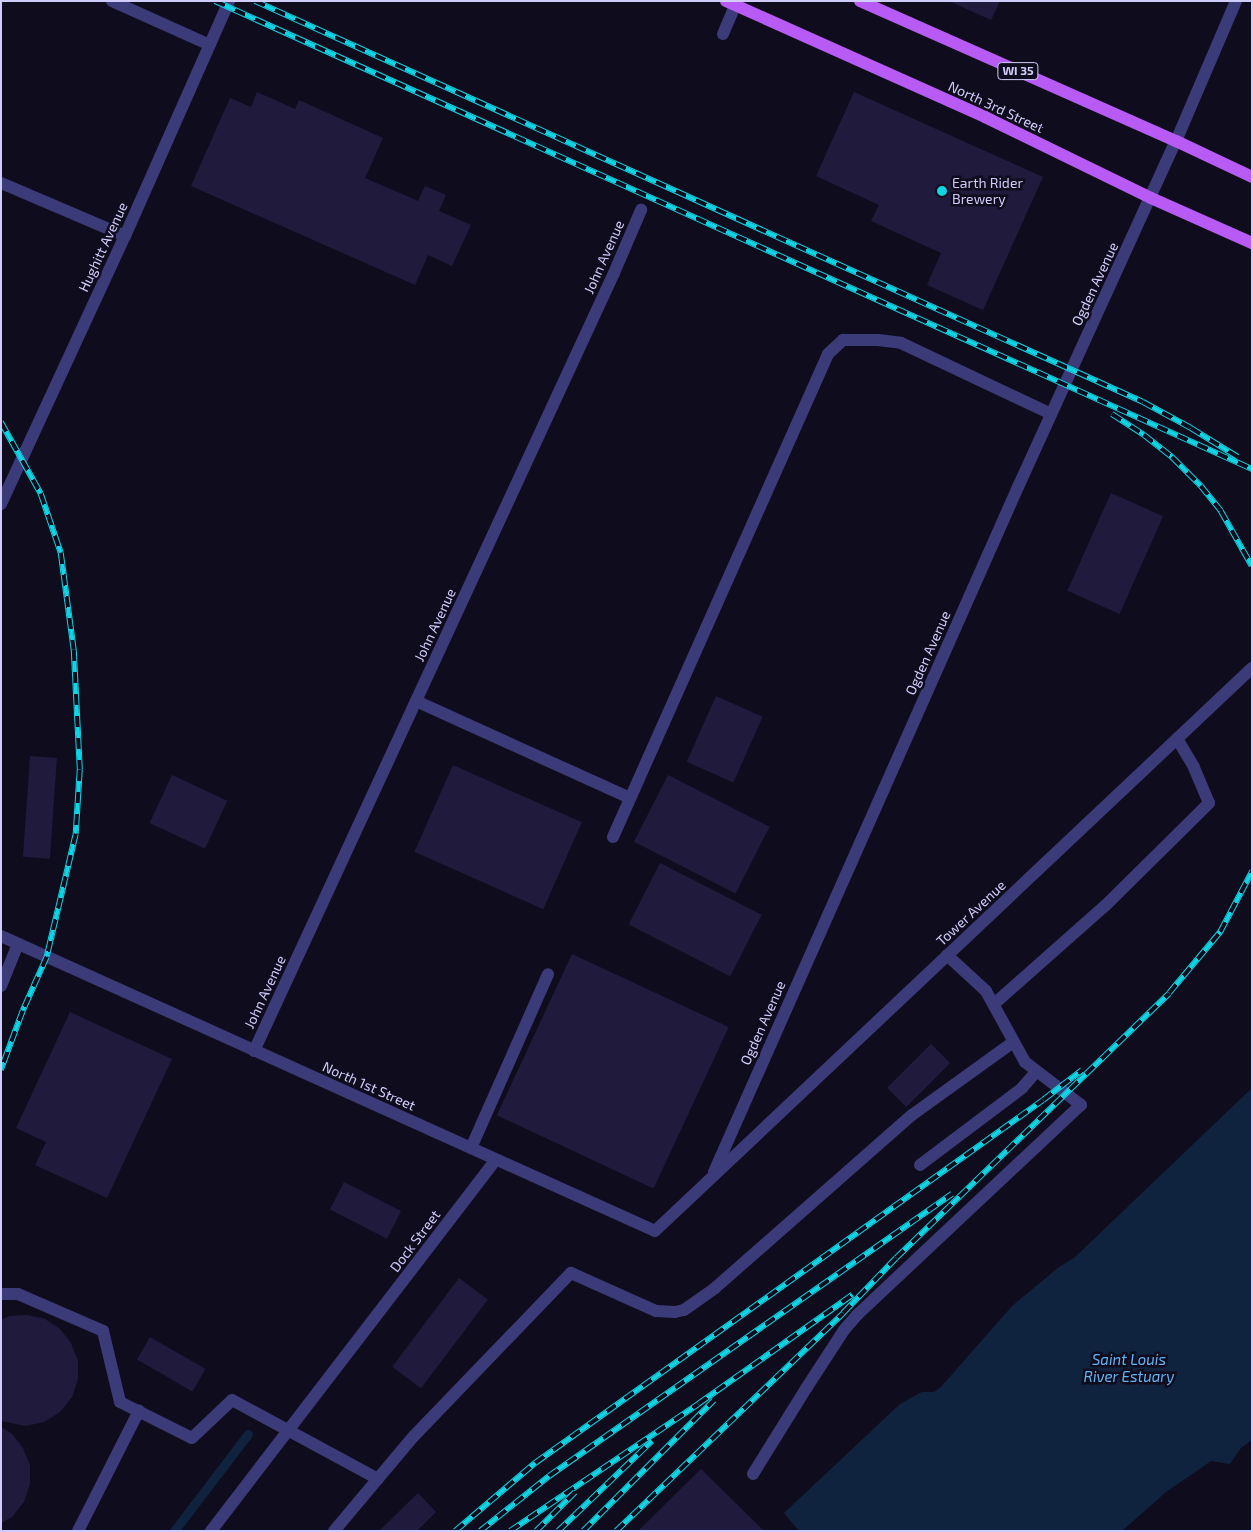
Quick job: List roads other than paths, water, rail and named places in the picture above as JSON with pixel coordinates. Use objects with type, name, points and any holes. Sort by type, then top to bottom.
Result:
[{"type":"main road","name":"WI 35","points":[[860,1],[1176,141],[1252,177]]},
{"type":"main road","name":"North 3rd Street","points":[[733,3],[985,117],[1151,198],[1252,243]]},
{"type":"street","points":[[112,1],[210,45]]},
{"type":"street","name":"Hughitt Avenue","points":[[1,504],[126,236],[229,1]]},
{"type":"street","name":"Ogden Avenue","points":[[710,1179],[1052,414],[1151,198],[1236,1]]},
{"type":"street","points":[[722,34],[733,3]]},
{"type":"street","points":[[1,183],[126,236]]},
{"type":"street","name":"John Avenue","points":[[254,1052],[641,210]]},
{"type":"street","points":[[613,837],[828,354],[844,340],[878,340],[901,343],[1052,414]]},
{"type":"street","name":"Tower Avenue","points":[[710,1179],[1252,668]]},
{"type":"street","points":[[416,701],[630,798]]},
{"type":"street","points":[[994,1004],[1106,905],[1210,803],[1194,767],[1177,738]]},
{"type":"street","name":"North 1st Street","points":[[1,936],[254,1052],[655,1231],[710,1179]]},
{"type":"street","points":[[1,986],[18,944]]},
{"type":"street","points":[[753,1474],[807,1386],[844,1330],[857,1315],[1081,1105],[1025,1062],[1012,1043],[994,1004],[979,984],[947,955]]},
{"type":"street","points":[[471,1148],[548,974]]},
{"type":"street","points":[[334,1531],[413,1437],[571,1273],[656,1311],[675,1312],[684,1310],[715,1288],[912,1114],[1012,1043]]},
{"type":"street","points":[[920,1165],[1022,1088],[1036,1072]]},
{"type":"street","name":"Dock Street","points":[[211,1531],[496,1160]]},
{"type":"street","points":[[1,1294],[18,1294],[103,1332],[120,1402],[192,1438],[232,1400],[378,1479]]},
{"type":"street","points":[[78,1531],[139,1411]]},
{"type":"water","name":"Saint Louis River Estuary","points":[[1252,1088],[1252,1440],[1241,1448],[1230,1464],[1211,1461],[1166,1492],[1122,1531],[799,1531],[784,1513],[900,1404],[922,1392],[934,1392],[941,1387],[1012,1306],[1059,1267],[1074,1258]]},
{"type":"waterway","points":[[174,1531],[248,1434]]},
{"type":"railway","points":[[215,1],[1252,469]]},
{"type":"railway","points":[[255,1],[1143,402],[1191,428],[1238,457]]},
{"type":"railway","points":[[1112,414],[1144,435],[1172,457],[1201,486],[1221,511],[1252,566]]},
{"type":"railway","points":[[1,422],[41,494],[61,553],[74,650],[80,770],[76,834],[47,957],[23,1011],[1,1070]]},
{"type":"railway","points":[[616,1531],[843,1313],[896,1258],[1169,993],[1220,932],[1252,871]]},
{"type":"railway","points":[[455,1531],[535,1463],[1043,1100],[1082,1070]]},
{"type":"railway","points":[[480,1531],[549,1476],[952,1194]]},
{"type":"railway","points":[[510,1531],[698,1404],[852,1295]]},
{"type":"railway","points":[[583,1531],[714,1400]]},
{"type":"railway","points":[[558,1531],[652,1441]]},
{"type":"railway","points":[[536,1531],[575,1492]]},
{"type":"place","name":"Earth Rider Brewery","points":[[942,191]]}]
